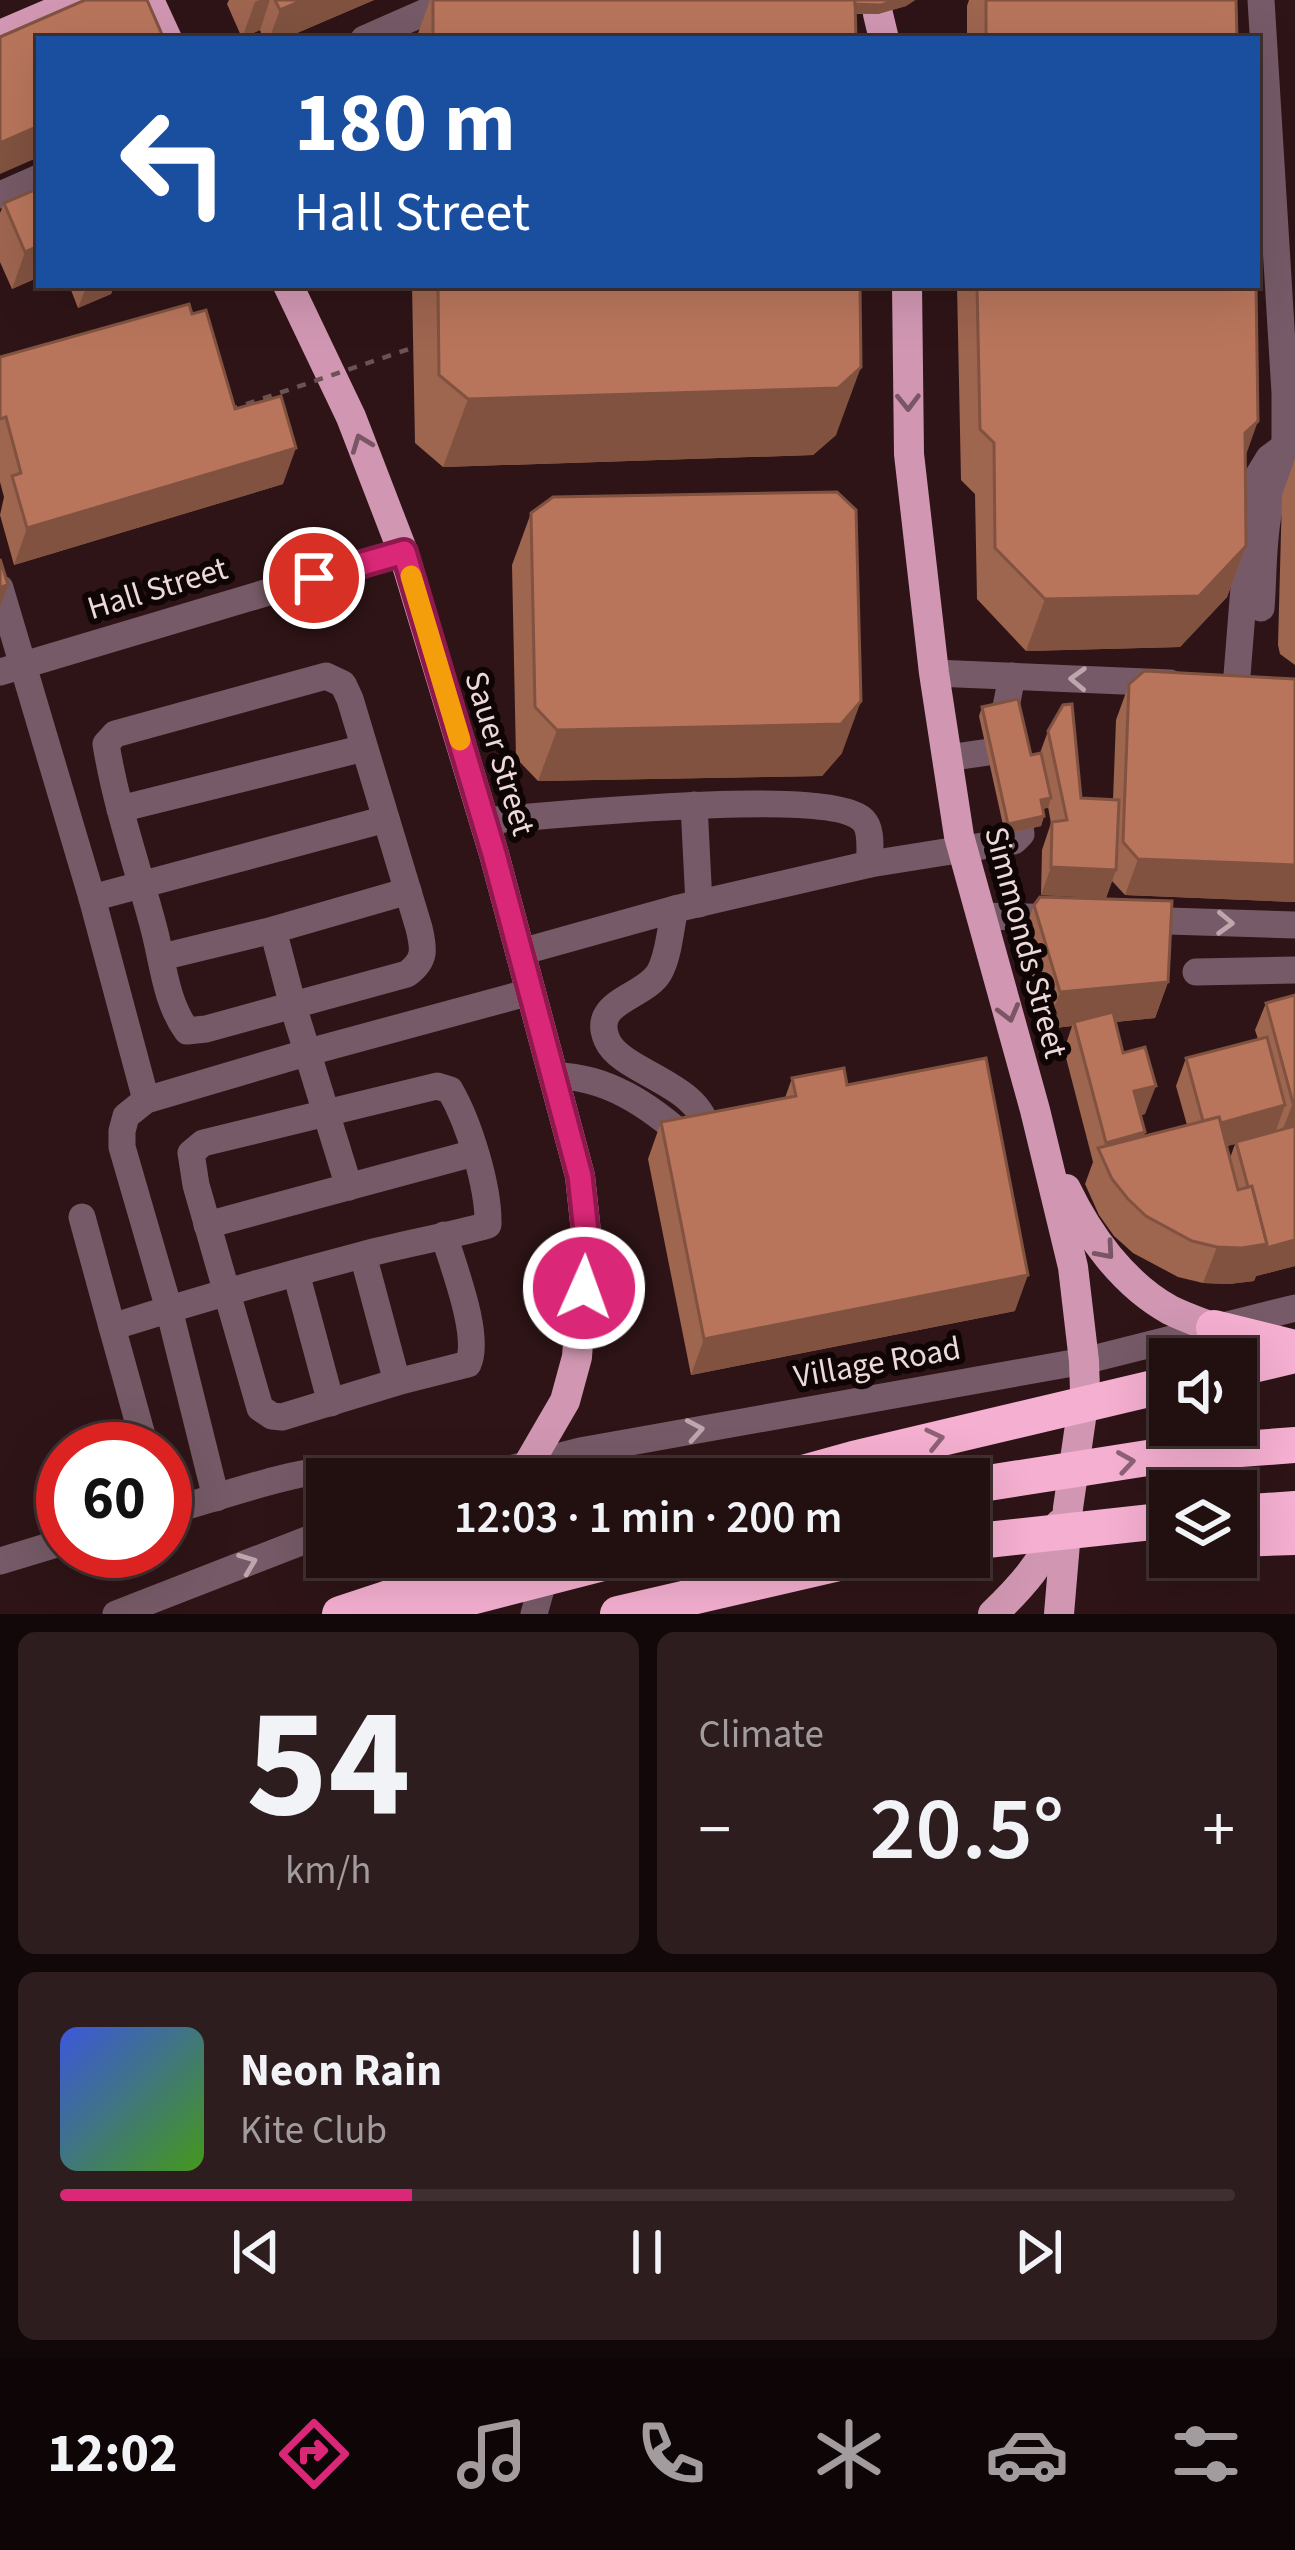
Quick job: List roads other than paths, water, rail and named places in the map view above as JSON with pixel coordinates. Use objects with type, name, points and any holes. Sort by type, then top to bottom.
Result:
[{"type":"highway","points":[[1214,1328],[1295,1352]]},
{"type":"highway","points":[[1257,1363],[1295,1352]]},
{"type":"highway","points":[[858,1458],[1149,1389]]},
{"type":"highway","points":[[990,1483],[1173,1454],[1295,1445]]},
{"type":"highway","points":[[1257,1512],[1295,1509]]},
{"type":"highway","points":[[990,1539],[1149,1522]]},
{"type":"highway","points":[[1032,1534],[1149,1539]]},
{"type":"highway","points":[[1257,1538],[1295,1537]]},
{"type":"highway","points":[[340,1614],[449,1578]]},
{"type":"highway","points":[[405,1614],[545,1578]]},
{"type":"highway","points":[[619,1614],[775,1578]]},
{"type":"main road","points":[[0,35],[82,0]]},
{"type":"main road","points":[[149,0],[166,36]]},
{"type":"main road","name":"Sauer Street","points":[[289,288],[351,417],[404,552],[521,952],[580,1176],[586,1232],[577,1357],[566,1401],[533,1458]]},
{"type":"main road","name":"Simmonds Street","points":[[907,288],[909,454],[947,758],[963,850],[1073,1267],[1084,1360],[1085,1391],[1059,1614]]},
{"type":"main road","points":[[1035,1110],[1067,1193],[1099,1247],[1168,1309],[1214,1328]]},
{"type":"main road","points":[[993,1614],[1042,1561],[1068,1508]]},
{"type":"main road","points":[[473,1614],[487,1578]]},
{"type":"street","points":[[371,36],[453,0]]},
{"type":"street","points":[[934,673],[1224,687],[1252,485],[1269,458],[1291,454],[1261,0]]},
{"type":"street","points":[[0,195],[36,179]]},
{"type":"street","name":"Hall Street","points":[[12,668],[404,552]]},
{"type":"street","points":[[0,588],[12,668],[92,898],[146,1100]]},
{"type":"street","points":[[326,676],[344,684],[364,748],[423,943],[419,966],[407,974],[293,1006],[187,1031],[172,1008],[106,744],[115,734],[326,676]]},
{"type":"street","points":[[521,952],[870,864],[1014,841],[1020,837],[1006,707],[1012,676]]},
{"type":"street","points":[[119,809],[364,748]]},
{"type":"street","points":[[947,758],[1010,748]]},
{"type":"street","points":[[555,1076],[580,1076],[610,1087],[638,1101],[688,1140],[696,1141],[707,1132],[705,1116],[666,1083],[625,1059],[605,1038],[607,1015],[614,1005],[660,973],[687,907],[694,805]]},
{"type":"street","points":[[484,821],[694,805],[813,805],[860,817],[868,827],[870,864]]},
{"type":"street","points":[[92,898],[386,819]]},
{"type":"street","points":[[162,957],[408,891]]},
{"type":"street","points":[[982,916],[1295,925]]},
{"type":"street","points":[[638,920],[664,956]]},
{"type":"street","points":[[274,930],[349,1187]]},
{"type":"street","points":[[1196,972],[1295,970]]},
{"type":"street","points":[[217,1498],[170,1309],[122,1147],[126,1116],[146,1100],[530,992]]},
{"type":"street","points":[[112,1327],[170,1309],[228,1292],[296,1273],[363,1255],[444,1235],[488,1225],[484,1192],[457,1102],[450,1090],[437,1086],[203,1143],[191,1153],[191,1165],[207,1225],[228,1292],[262,1412],[282,1417],[468,1364],[473,1351],[444,1235]]},
{"type":"street","points":[[207,1225],[474,1153]]},
{"type":"street","points":[[82,1217],[138,1422]]},
{"type":"street","points":[[363,1255],[397,1382]]},
{"type":"street","points":[[296,1273],[331,1402]]},
{"type":"street","name":"Village Road","points":[[559,1458],[580,1450],[1084,1360],[1295,1308]]},
{"type":"street","points":[[578,1458],[580,1450]]},
{"type":"street","points":[[192,1505],[306,1473]]},
{"type":"street","points":[[116,1614],[306,1540]]},
{"type":"street","points":[[0,1561],[36,1550]]},
{"type":"street","points":[[534,1614],[544,1578]]}]
